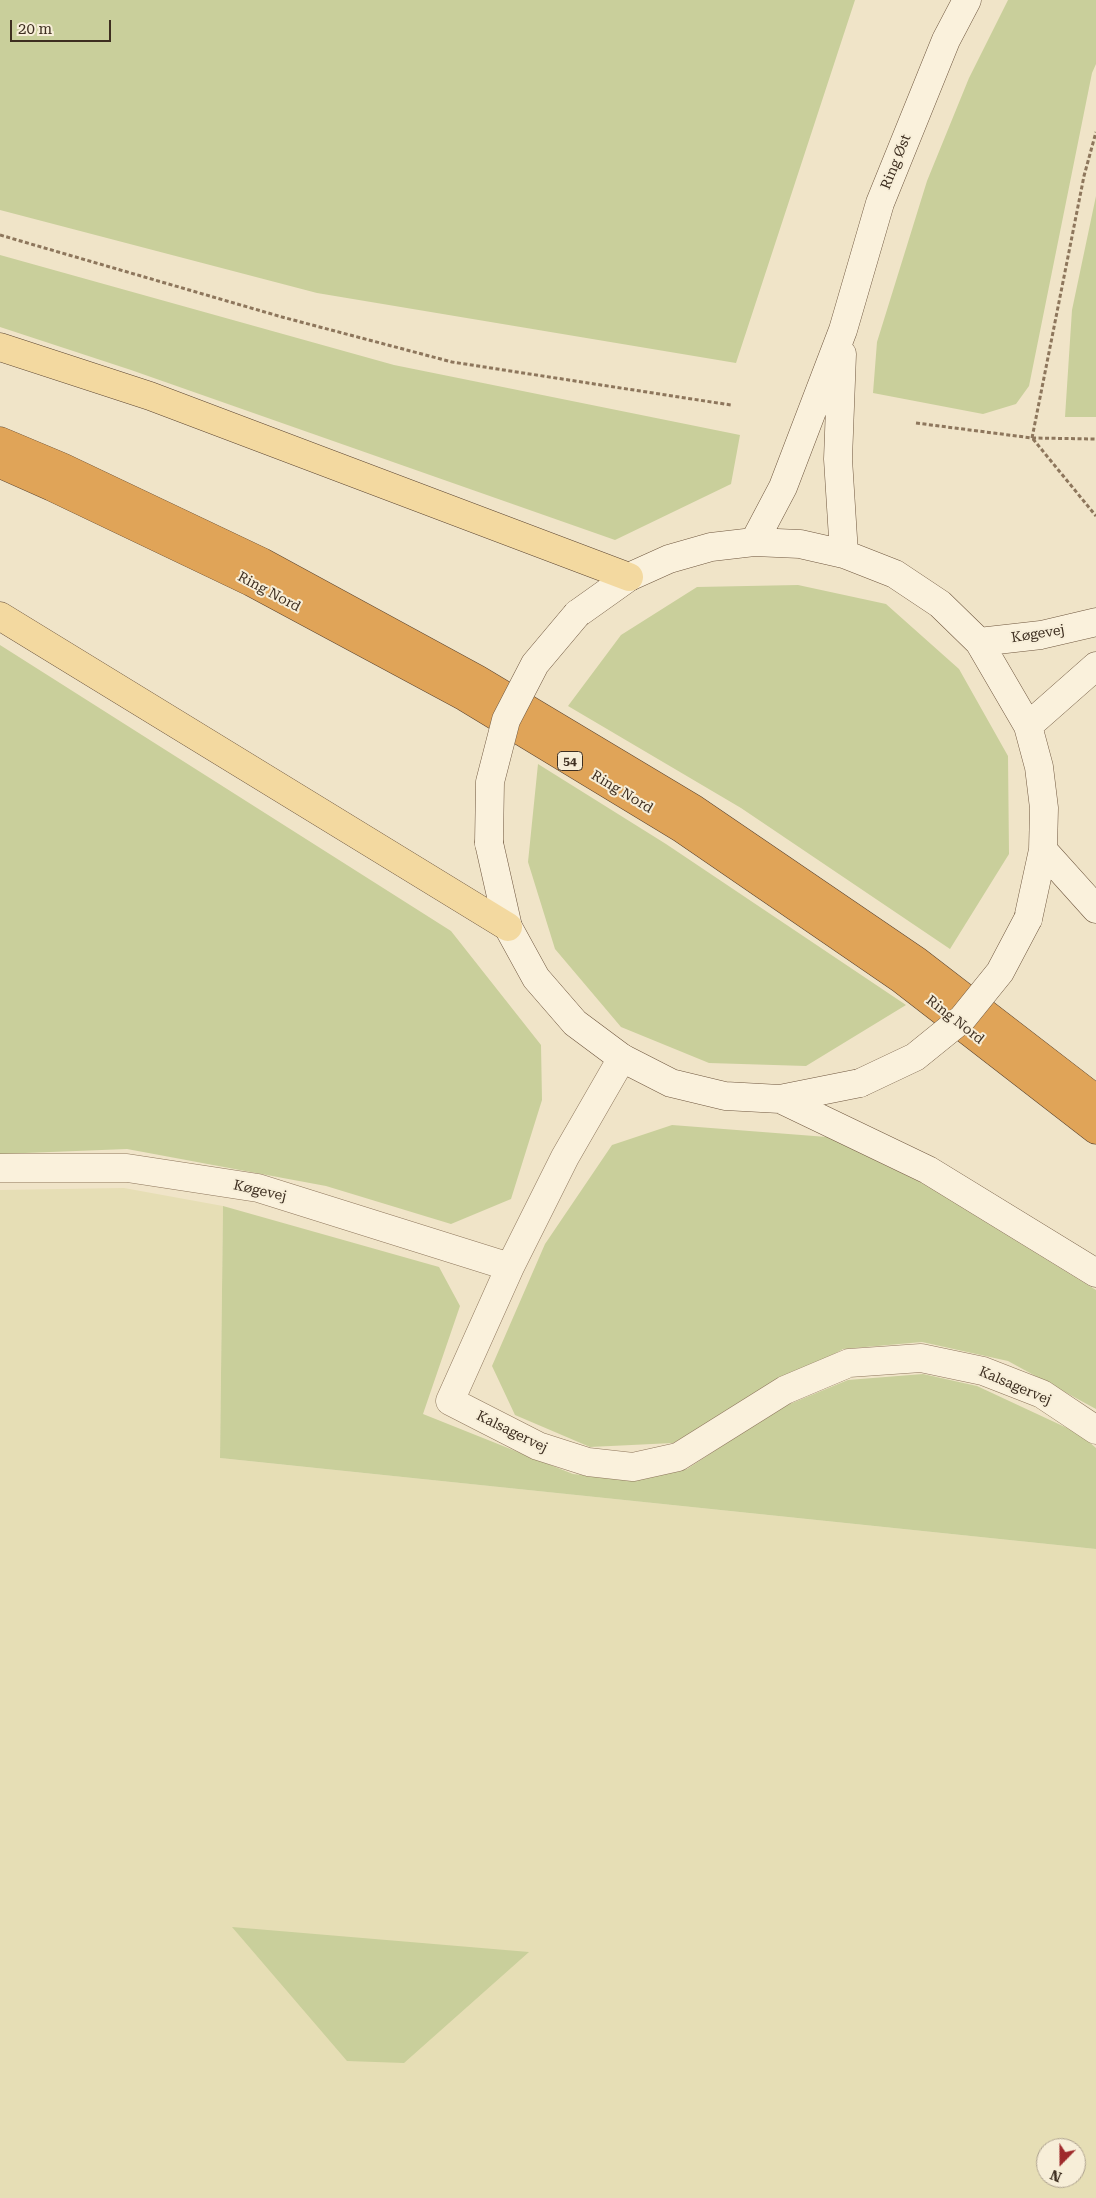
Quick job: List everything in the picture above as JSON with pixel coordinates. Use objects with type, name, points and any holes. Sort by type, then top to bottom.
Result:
[{"type":"highway","name":"54","points":[[0,441],[62,467],[262,562],[476,679],[694,809],[917,961],[1096,1098]]},
{"type":"highway","name":"Ring Nord","points":[[0,464],[251,582],[465,697],[681,828],[902,979],[1096,1130]]},
{"type":"main road","name":"Ring Øst","points":[[754,542],[783,487],[843,330],[880,203],[946,40],[967,0]]},
{"type":"main road","name":"Ring Øst","points":[[843,330],[838,459],[844,554]]},
{"type":"main road","points":[[0,346],[150,396],[629,577]]},
{"type":"main road","points":[[754,542],[800,544],[844,554],[895,574],[940,604],[979,642],[1028,726],[1039,767],[1044,808],[1043,850],[1028,918],[1000,972],[962,1019],[915,1057],[860,1083],[780,1099],[725,1096],[671,1083],[622,1058],[575,1023],[536,978],[508,927],[489,843],[490,782],[506,720],[535,664],[577,614],[629,577],[669,560],[711,547],[754,542]]},
{"type":"main road","points":[[0,616],[508,927]]},
{"type":"main road","name":"Køgevej","points":[[979,642],[1041,635],[1096,622]]},
{"type":"main road","points":[[1028,726],[1096,666]]},
{"type":"main road","points":[[1043,850],[1096,909]]},
{"type":"main road","name":"Kalsagervej","points":[[622,1058],[565,1157],[510,1267],[450,1401],[538,1446],[588,1462],[633,1467],[678,1457],[785,1390],[849,1362],[921,1358],[983,1371],[1042,1394],[1096,1430]]},
{"type":"main road","points":[[780,1099],[928,1170],[1096,1273]]},
{"type":"main road","name":"Køgevej","points":[[0,1168],[127,1168],[258,1188],[510,1267]]},
{"type":"path","points":[[1032,438],[1084,176],[1096,132]]},
{"type":"path","points":[[0,235],[282,317],[452,362],[731,405]]},
{"type":"path","points":[[916,423],[1032,438],[1096,439]]},
{"type":"path","points":[[1032,438],[1096,516]]},
{"type":"shaded area","points":[[124,1188],[223,1206],[220,1458],[1096,1549],[1096,2198],[0,2198],[0,1190]]},
{"type":"green space","points":[[0,0],[855,0],[736,363],[317,293],[0,210]]},
{"type":"green space","points":[[1008,0],[1096,0],[1096,64],[1092,73],[1029,386],[1016,404],[983,414],[873,393],[877,342],[927,181],[969,78]]},
{"type":"green space","points":[[1096,196],[1096,417],[1065,417],[1072,310]]},
{"type":"green space","points":[[0,255],[394,365],[740,435],[731,484],[615,540],[131,370],[0,327]]},
{"type":"green space","points":[[798,585],[886,604],[959,669],[1008,756],[1009,854],[950,949],[741,808],[568,706],[621,635],[697,587]]},
{"type":"green space","points":[[0,645],[451,931],[541,1045],[542,1100],[511,1199],[451,1224],[326,1186],[127,1149],[0,1154]]},
{"type":"green space","points":[[538,764],[666,844],[906,1005],[806,1066],[709,1063],[621,1027],[555,949],[528,862]]},
{"type":"green space","points":[[672,1125],[827,1137],[922,1183],[1096,1290],[1096,1409],[1008,1361],[922,1342],[843,1349],[673,1443],[590,1447],[515,1415],[492,1366],[545,1244],[612,1145]]},
{"type":"green space","points":[[223,1206],[439,1267],[460,1306],[423,1414],[573,1474],[632,1480],[687,1469],[780,1408],[848,1380],[923,1374],[977,1386],[1080,1434],[1096,1448],[1096,1549],[220,1458]]},
{"type":"green space","points":[[232,1927],[529,1952],[404,2063],[347,2061]]}]
